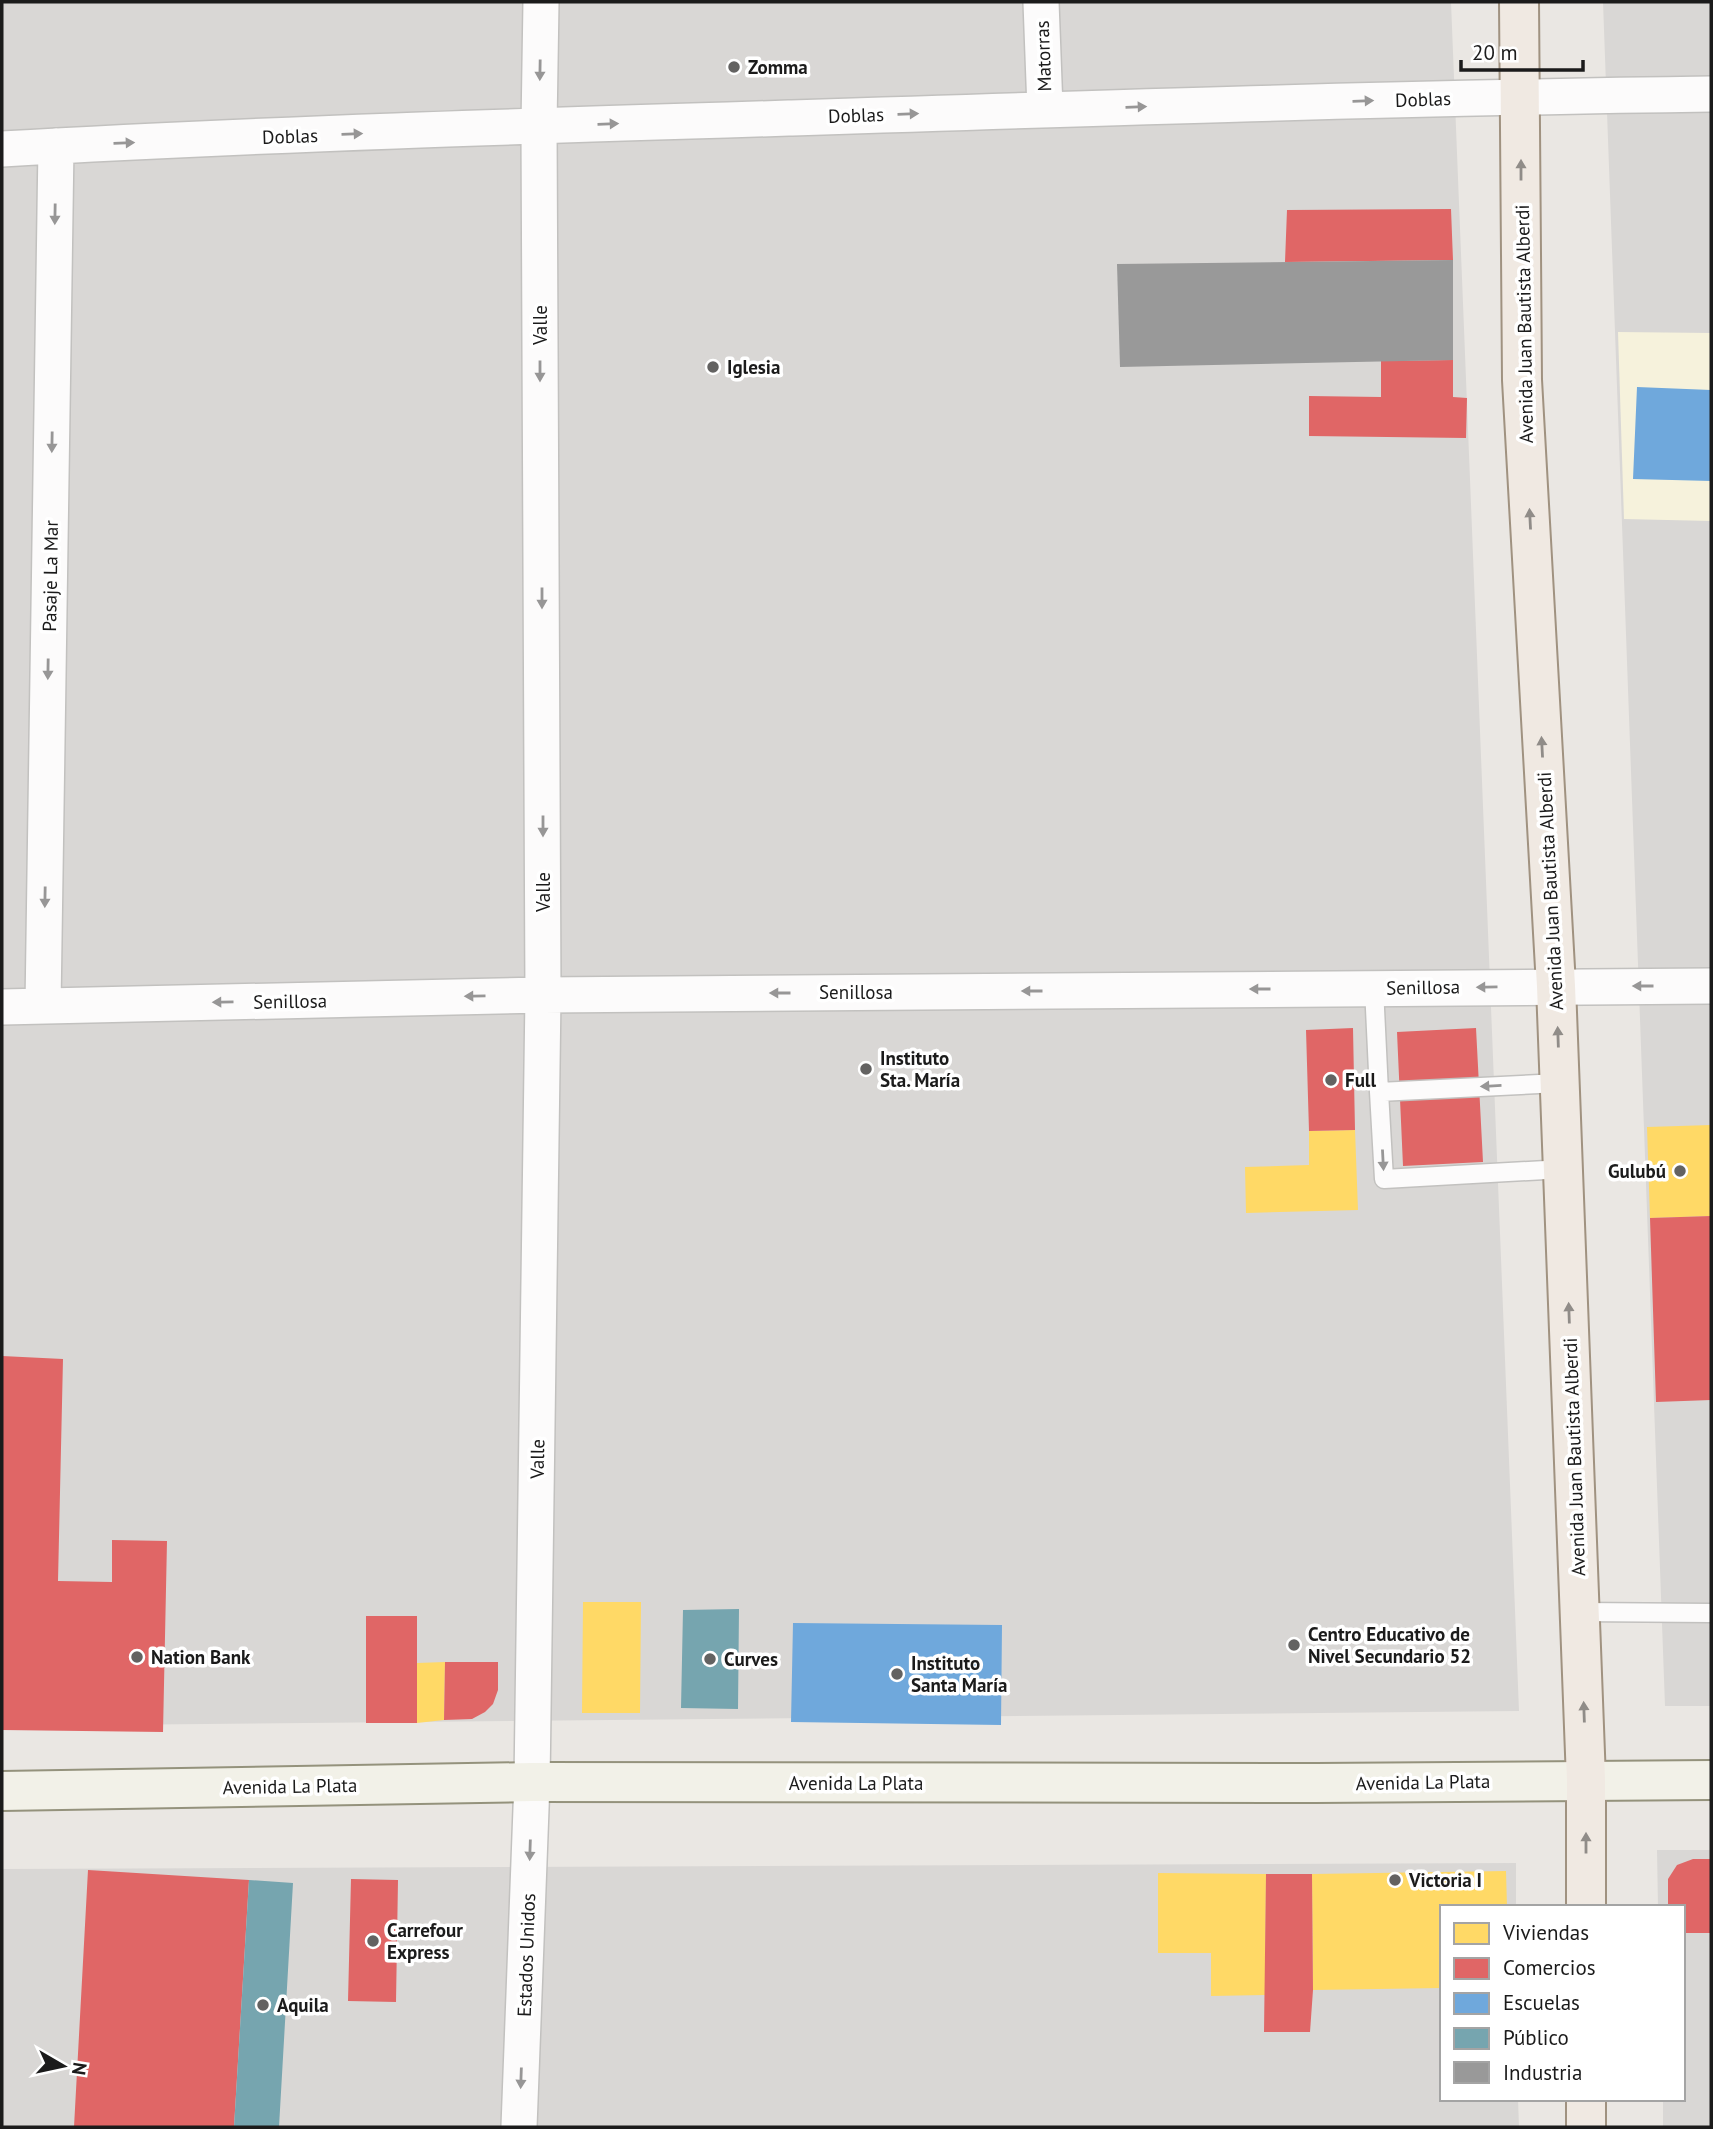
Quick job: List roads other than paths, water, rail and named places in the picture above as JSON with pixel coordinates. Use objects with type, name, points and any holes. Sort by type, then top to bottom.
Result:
[{"type":"main road","name":"Avenida Juan Bautista Alberdi","points":[[1519,2],[1522,380],[1556,986],[1586,1780],[1586,1905]]},
{"type":"main road","name":"Avenida La Plata","points":[[2,1791],[532,1782],[1365,1783],[1711,1780]]},
{"type":"main road","points":[[1586,2101],[1587,2127]]},
{"type":"street","name":"Valle","points":[[532,1782],[543,995],[539,126],[541,2]]},
{"type":"street","name":"Matorras","points":[[1041,2],[1045,109]]},
{"type":"street","name":"Doblas","points":[[2,149],[539,126],[1045,109],[1521,96],[1711,94]]},
{"type":"street","name":"Pasaje La Mar","points":[[43,1006],[56,146]]},
{"type":"street","name":"Senillosa","points":[[2,1007],[543,995],[1711,986]]},
{"type":"street","name":"Estados Unidos","points":[[519,2127],[532,1782]]},
{"type":"lane","points":[[1374,988],[1384,1179],[1563,1169]]},
{"type":"lane","points":[[1379,1092],[1559,1083]]},
{"type":"lane","points":[[1580,1612],[1711,1613]]},
{"type":"place","name":"Zomma","points":[[734,67]]},
{"type":"place","name":"Iglesia","points":[[713,367]]},
{"type":"place","name":"Instituto Sta. María","points":[[866,1069]]},
{"type":"place","name":"Full","points":[[1331,1080]]},
{"type":"place","name":"Gulubú","points":[[1680,1171]]},
{"type":"place","name":"Centro Educativo de Nivel Secundario 52","points":[[1294,1645]]},
{"type":"place","name":"Nation Bank","points":[[137,1657]]},
{"type":"place","name":"Curves","points":[[710,1659]]},
{"type":"place","name":"Instituto Santa María","points":[[897,1674]]},
{"type":"place","name":"Victoria I","points":[[1395,1880]]},
{"type":"place","name":"Carrefour Express","points":[[373,1941]]},
{"type":"place","name":"Aquila","points":[[263,2005]]}]
